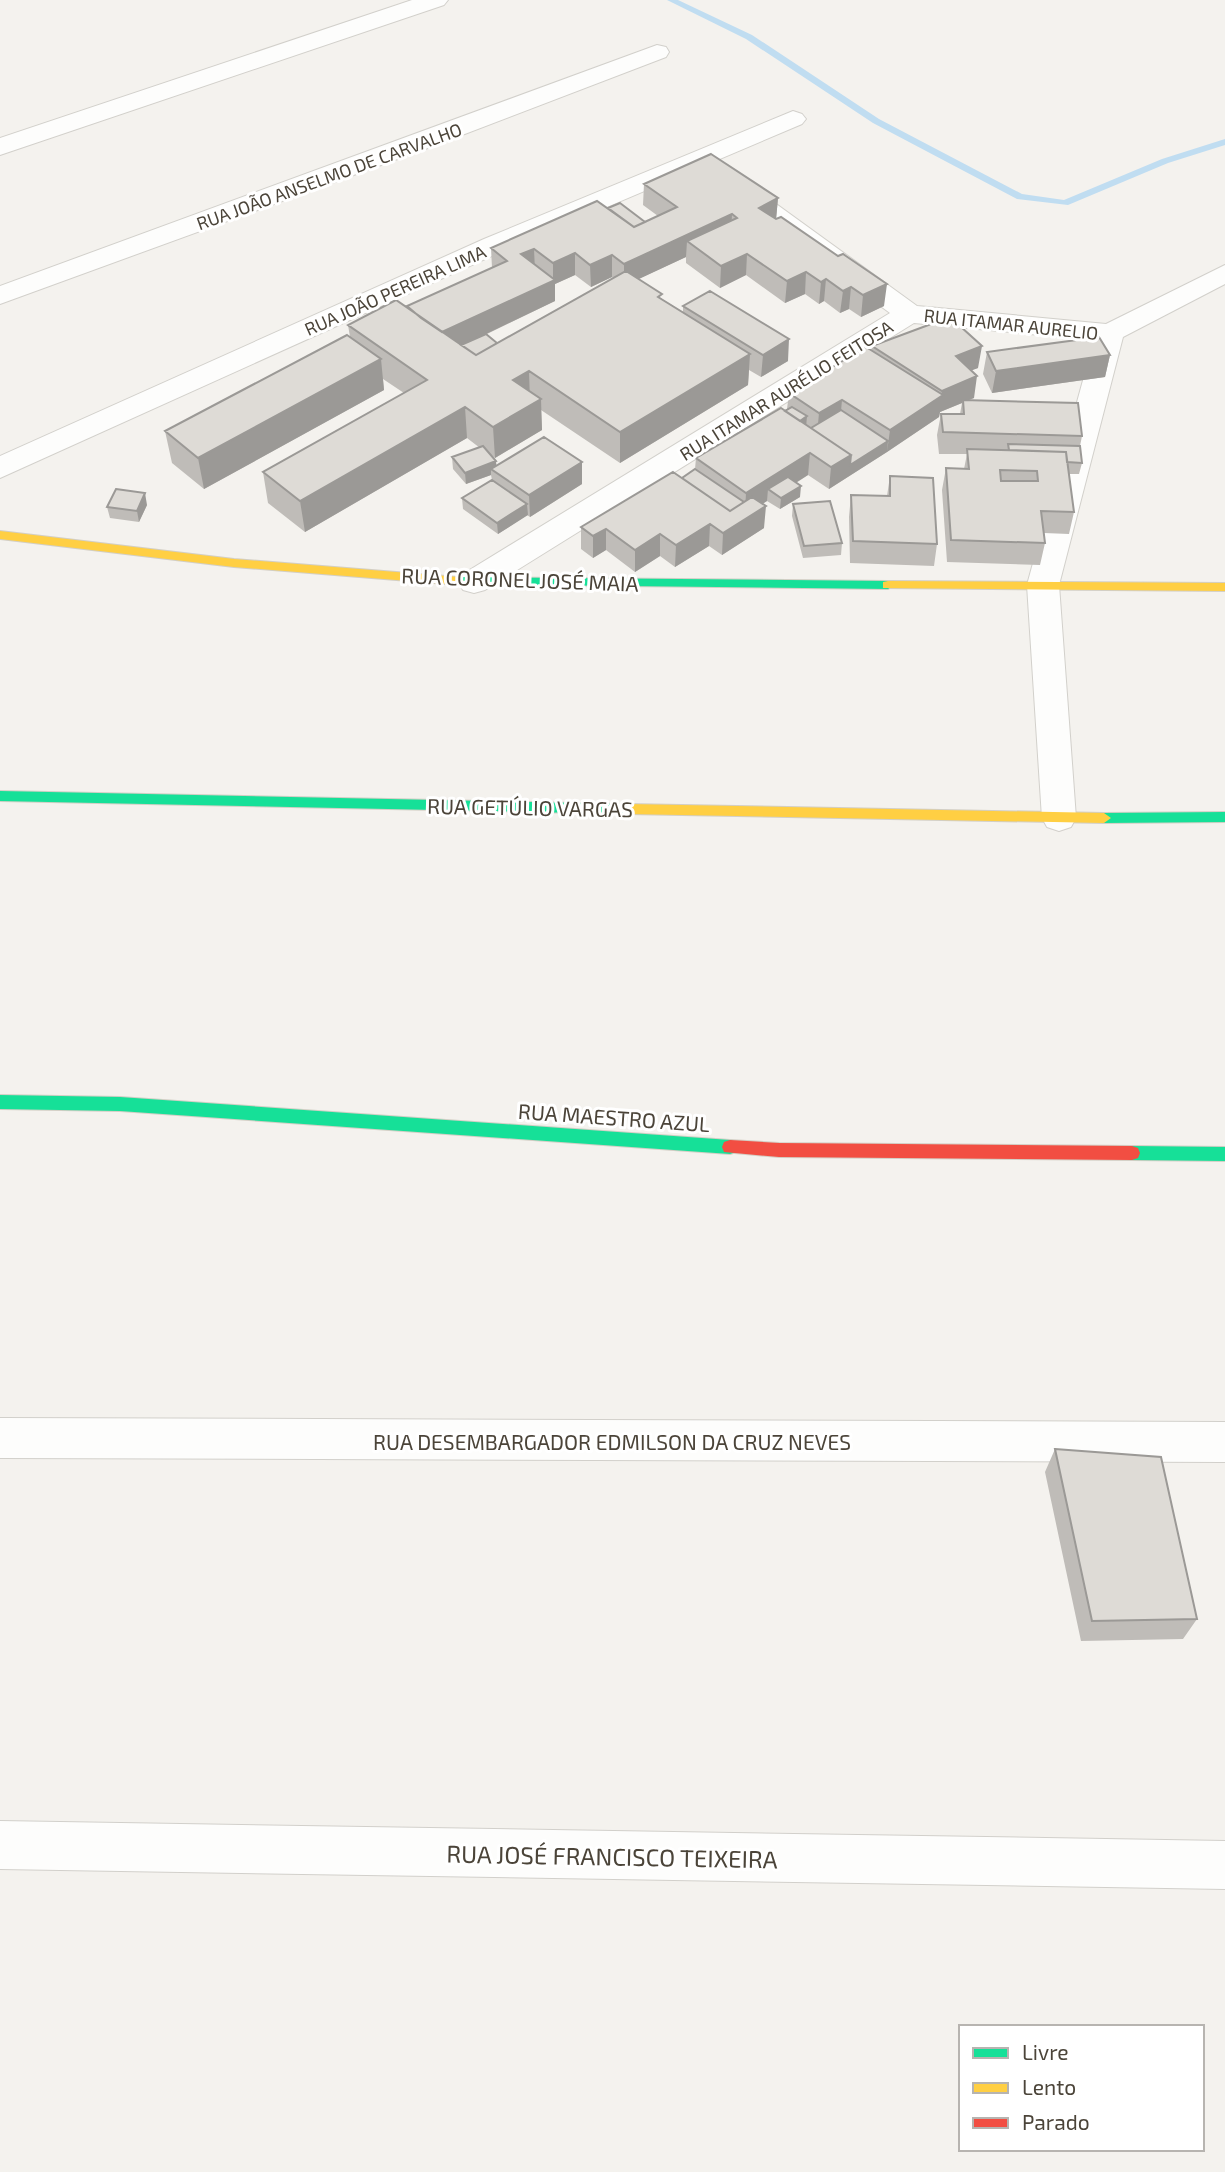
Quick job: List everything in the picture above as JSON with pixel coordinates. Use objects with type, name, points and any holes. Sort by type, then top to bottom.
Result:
[{"type":"street","points":[[0,147],[436,0]]},
{"type":"street","name":"RUA JOÃO ANSELMO DE CARVALHO","points":[[0,296],[414,145],[657,52]]},
{"type":"street","name":"RUA JOÃO PEREIRA LIMA","points":[[0,468],[355,307],[695,158],[793,119]]},
{"type":"street","name":"RUA ITAMAR AURÉLIO FEITOSA","points":[[474,582],[909,314],[695,158]]},
{"type":"street","name":"RUA ITAMAR AURELIO","points":[[909,314],[1110,333],[1225,273]]},
{"type":"street","points":[[1059,818],[1043,585],[1110,333]]},
{"type":"street","name":"RUA CORONEL JOSÉ MAIA","points":[[0,535],[234,563],[474,582],[1225,587]]},
{"type":"street","name":"RUA GETÚLIO VARGAS","points":[[0,796],[1059,818],[1225,817]]},
{"type":"street","name":"RUA MAESTRO AZUL","points":[[0,1102],[120,1104],[779,1150],[1225,1154]]},
{"type":"street","name":"RUA DESEMBARGADOR EDMILSON DA CRUZ NEVES","points":[[0,1438],[1225,1442]]},
{"type":"street","name":"RUA JOSÉ FRANCISCO TEIXEIRA","points":[[0,1845],[1225,1865]]},
{"type":"building","points":[[711,154],[778,198],[759,208],[776,219],[781,217],[838,256],[843,254],[887,284],[863,295],[851,287],[843,291],[826,279],[821,282],[806,272],[787,281],[747,254],[721,266],[687,241],[737,218],[732,214],[624,264],[612,255],[590,265],[575,253],[553,263],[534,249],[521,254],[555,280],[442,332],[407,306],[507,261],[491,248],[597,201],[634,227],[677,207],[644,184]]},
{"type":"building","points":[[620,203],[645,222],[634,227],[608,208]]},
{"type":"building","points":[[626,271],[662,294],[658,297],[750,354],[620,432],[529,371],[513,380],[541,399],[493,427],[465,407],[300,501],[263,472],[427,380],[348,325],[396,300],[476,355]]},
{"type":"building","points":[[710,291],[789,339],[763,355],[683,306]]},
{"type":"building","points":[[950,317],[982,346],[956,356],[977,376],[942,391],[872,346]]},
{"type":"building","points":[[486,334],[497,343],[476,355],[461,345]]},
{"type":"building","points":[[347,335],[381,359],[198,458],[165,431]]},
{"type":"building","points":[[1099,337],[1110,355],[996,371],[987,352]]},
{"type":"building","points":[[866,347],[943,395],[890,430],[842,400],[819,413],[789,393]]},
{"type":"building","points":[[963,400],[1078,403],[1082,436],[943,432],[941,414],[964,414]]},
{"type":"building","points":[[792,407],[807,416],[800,421],[785,411]]},
{"type":"building","points":[[781,408],[851,455],[831,467],[810,453],[746,493],[696,458]]},
{"type":"building","points":[[841,410],[888,441],[850,465],[851,455],[811,428]]},
{"type":"building","points":[[544,437],[582,462],[529,495],[491,469]]},
{"type":"building","points":[[1008,444],[1080,446],[1082,463],[1067,462],[1066,452],[1009,450]]},
{"type":"building","points":[[483,446],[496,461],[465,473],[452,457]]},
{"type":"building","points":[[967,449],[1066,452],[1074,512],[1041,511],[1045,543],[951,540],[946,468],[969,469]],"holes":[[[1000,470],[1037,471],[1038,481],[1001,481]]]},
{"type":"building","points":[[695,469],[744,502],[730,511],[682,478]]},
{"type":"building","points":[[673,472],[730,511],[752,497],[766,506],[723,533],[710,524],[676,545],[660,534],[635,550],[606,529],[593,536],[581,527]]},
{"type":"building","points":[[890,476],[933,478],[937,544],[853,541],[851,495],[890,496]]},
{"type":"building","points":[[788,477],[801,486],[781,498],[768,489]]},
{"type":"building","points":[[492,480],[527,504],[497,523],[462,498]]},
{"type":"building","points":[[116,489],[145,493],[137,511],[107,507]]},
{"type":"building","points":[[830,501],[842,543],[804,546],[793,504]]},
{"type":"building","points":[[1055,1449],[1161,1457],[1197,1619],[1092,1621]]},
{"type":"waterway","points":[[671,0],[749,37],[876,121],[1020,197],[1065,203],[1165,161],[1225,142]]},
{"type":"traffic: fast","points":[[458,581],[888,585]]},
{"type":"traffic: fast","points":[[0,796],[627,809]]},
{"type":"traffic: fast","points":[[1104,818],[1225,817]]},
{"type":"traffic: fast","points":[[0,1102],[120,1104],[730,1147]]},
{"type":"traffic: fast","points":[[1132,1153],[1225,1154]]},
{"type":"traffic: slow","points":[[0,535],[234,563],[458,581]]},
{"type":"traffic: slow","points":[[888,585],[1225,587]]},
{"type":"traffic: slow","points":[[627,809],[1104,818]]},
{"type":"traffic: jam","points":[[730,1147],[779,1150],[1132,1153]]}]
